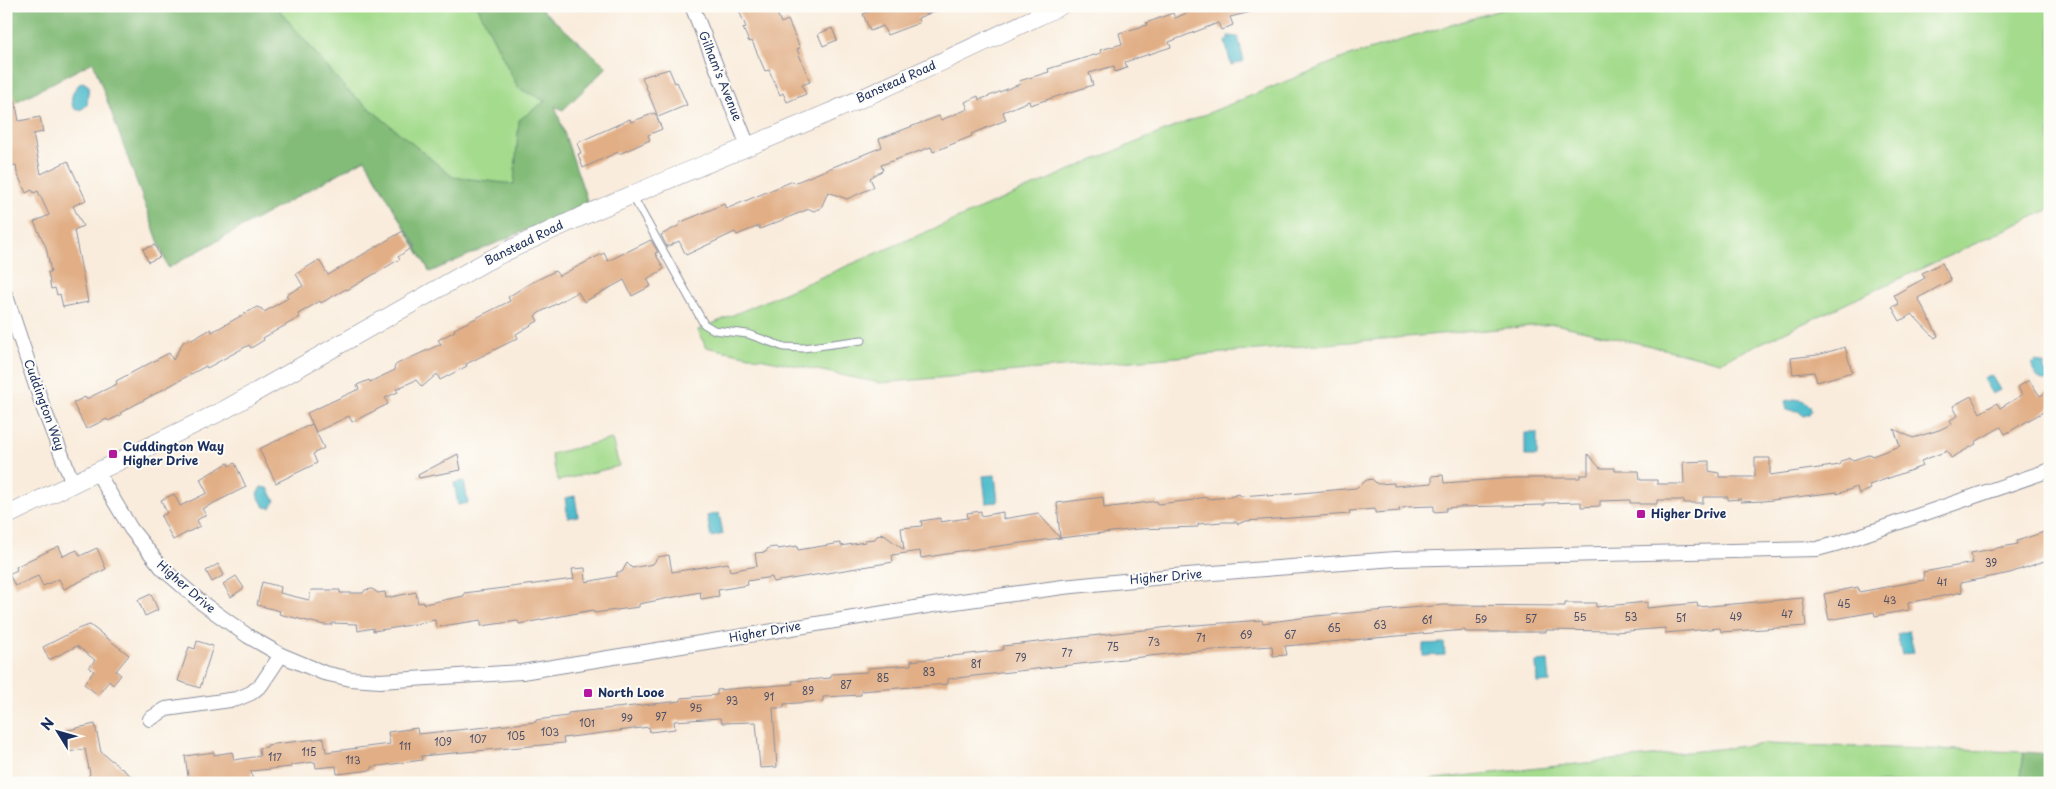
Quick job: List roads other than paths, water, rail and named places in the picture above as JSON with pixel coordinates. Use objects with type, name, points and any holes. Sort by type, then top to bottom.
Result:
[{"type":"street","name":"Gilham's Avenue","points":[[692,6],[748,146]]},
{"type":"street","name":"Banstead Road","points":[[6,516],[226,409],[485,262],[576,218],[835,110],[1060,6]]},
{"type":"street","name":"Cuddington Way","points":[[6,296],[73,484]]},
{"type":"street","name":"Higher Drive","points":[[97,472],[131,529],[163,569],[202,603],[248,636],[281,655],[324,673],[351,679],[380,681],[522,672],[924,607],[1063,587],[1174,576],[1395,559],[1817,549],[2050,470]]},
{"type":"street","points":[[150,719],[166,709],[237,699],[251,693],[261,685],[281,655]]},
{"type":"lane","points":[[631,195],[704,324],[714,330],[748,334],[784,346],[803,348],[862,340]]},
{"type":"water","points":[[1228,36],[1238,37],[1244,61],[1231,65],[1225,41],[1228,40]]},
{"type":"water","points":[[83,82],[89,86],[87,105],[82,109],[76,110],[73,107],[72,95],[76,87]]},
{"type":"water","points":[[2036,361],[2044,364],[2044,370],[2049,376],[2046,381],[2038,378],[2034,373],[2032,364]]},
{"type":"water","points":[[1991,375],[2000,390],[1992,394],[1983,379]]},
{"type":"water","points":[[1795,399],[1805,401],[1810,406],[1811,411],[1809,414],[1804,416],[1798,411],[1787,410],[1785,401]]},
{"type":"water","points":[[1525,433],[1537,433],[1537,456],[1525,456]]},
{"type":"water","points":[[995,475],[998,502],[986,503],[983,476]]},
{"type":"water","points":[[464,481],[468,503],[458,505],[454,483]]},
{"type":"water","points":[[261,487],[268,488],[275,501],[271,508],[264,507],[257,494]]},
{"type":"water","points":[[575,496],[578,516],[568,518],[565,498]]},
{"type":"water","points":[[719,513],[723,534],[711,537],[707,516]]},
{"type":"water","points":[[1909,631],[1914,652],[1902,655],[1897,634]]},
{"type":"water","points":[[1444,643],[1445,655],[1423,656],[1423,644]]},
{"type":"water","points":[[1548,661],[1550,682],[1537,683],[1536,662]]},
{"type":"place","name":"Cuddington Way Higher Drive","points":[[113,454]]},
{"type":"place","name":"Higher Drive","points":[[1641,514]]},
{"type":"place","name":"North Looe","points":[[588,693]]}]
